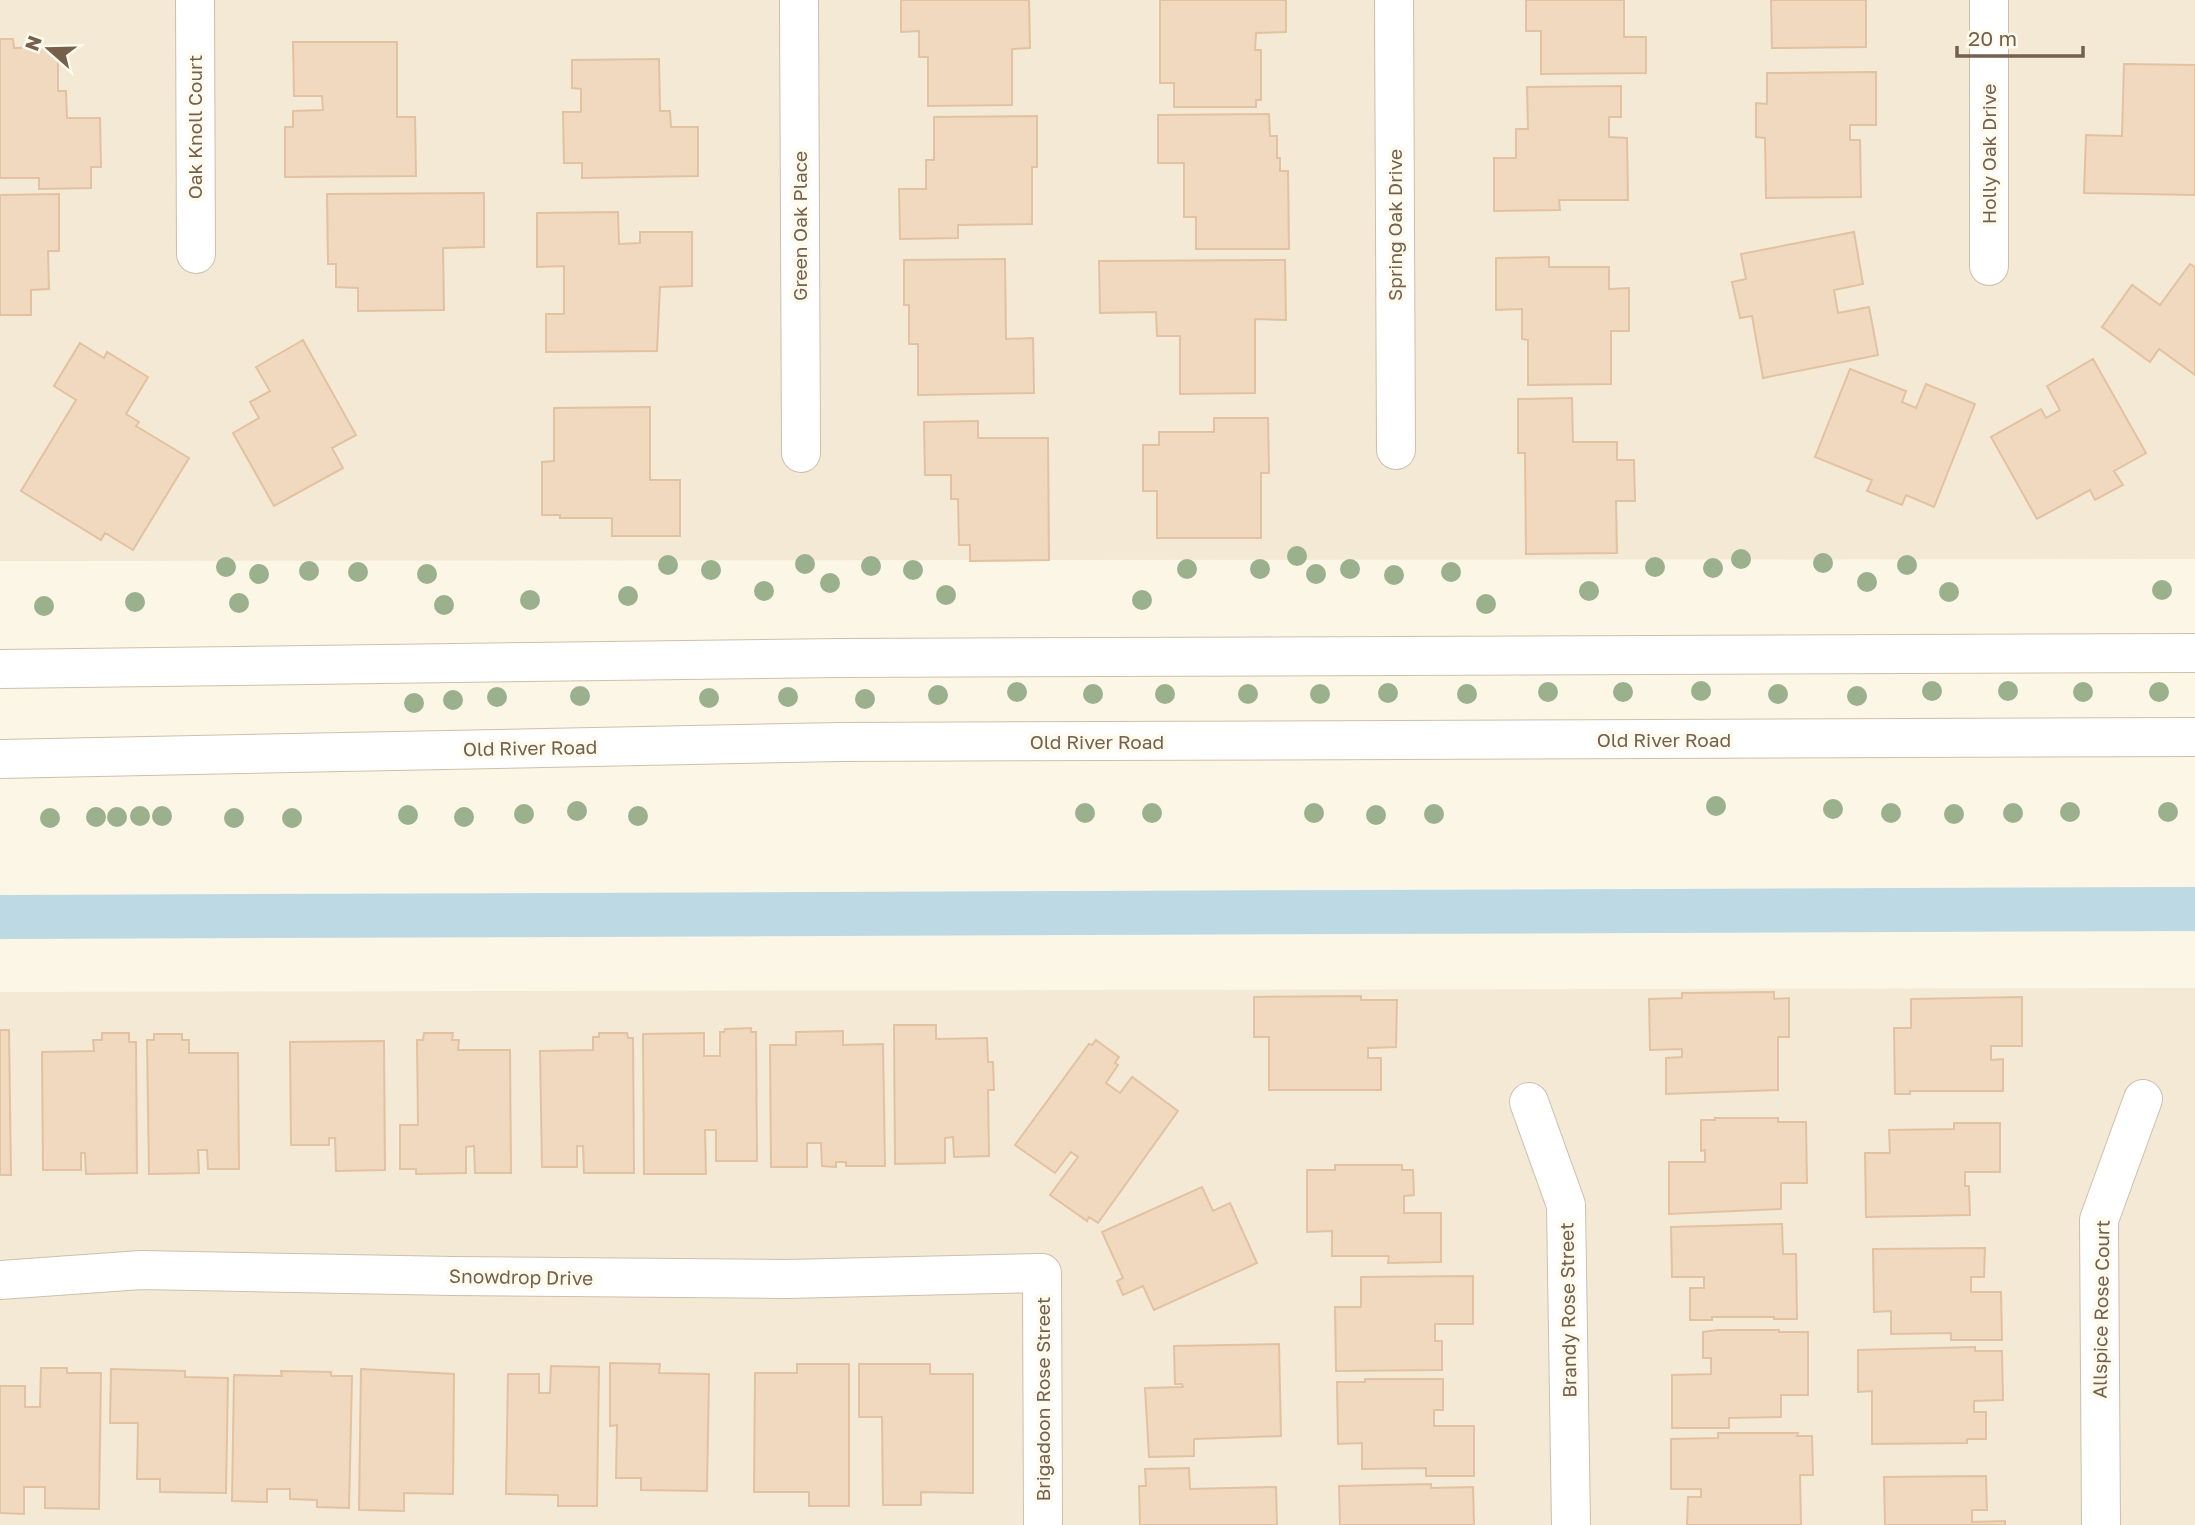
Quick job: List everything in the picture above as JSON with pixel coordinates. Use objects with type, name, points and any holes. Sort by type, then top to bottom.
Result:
[{"type":"main road","name":"Oak Knoll Court","points":[[195,0],[196,254]]},
{"type":"main road","name":"Green Oak Place","points":[[799,0],[801,453]]},
{"type":"main road","name":"Spring Oak Drive","points":[[1394,0],[1396,450]]},
{"type":"main road","name":"Holly Oak Drive","points":[[1989,0],[1989,266]]},
{"type":"main road","points":[[0,669],[854,658],[2195,653]]},
{"type":"main road","name":"Old River Road","points":[[0,759],[854,742],[2195,737]]},
{"type":"main road","name":"Allspice Rose Court","points":[[2101,1525],[2099,1220],[2143,1099]]},
{"type":"main road","name":"Brandy Rose Street","points":[[1529,1102],[1566,1205],[1571,1525]]},
{"type":"main road","name":"Snowdrop Drive","points":[[0,1280],[141,1270],[787,1279],[1042,1273]]},
{"type":"main road","name":"Brigadoon Rose Street","points":[[1042,1273],[1043,1525]]},
{"type":"shaded area","points":[[0,0],[2195,0],[2195,559],[0,561]]},
{"type":"shaded area","points":[[2195,988],[2195,1525],[0,1525],[0,992]]},
{"type":"building","points":[[901,0],[1029,0],[1030,48],[1012,49],[1012,105],[928,106],[928,57],[919,57],[919,31],[901,32]]},
{"type":"building","points":[[1160,0],[1286,0],[1286,32],[1256,33],[1255,50],[1261,50],[1261,100],[1256,100],[1256,107],[1174,107],[1174,83],[1160,83]]},
{"type":"building","points":[[1526,0],[1624,0],[1624,37],[1646,37],[1646,73],[1541,74],[1541,31],[1526,31]]},
{"type":"building","points":[[1771,0],[1866,0],[1866,47],[1772,48]]},
{"type":"building","points":[[0,39],[13,39],[14,48],[58,47],[58,91],[66,91],[67,118],[100,118],[101,167],[91,167],[91,188],[39,189],[39,178],[0,178]]},
{"type":"building","points":[[293,42],[397,42],[397,117],[415,117],[416,176],[285,177],[285,127],[293,127],[293,111],[323,110],[322,96],[294,96]]},
{"type":"building","points":[[659,59],[660,111],[670,111],[671,127],[698,127],[698,176],[582,178],[582,163],[564,163],[563,112],[581,112],[581,89],[572,88],[572,60]]},
{"type":"building","points":[[2124,64],[2195,65],[2195,195],[2084,193],[2086,135],[2122,136]]},
{"type":"building","points":[[1876,72],[1876,125],[1850,125],[1850,140],[1860,140],[1861,197],[1766,198],[1765,138],[1756,137],[1756,103],[1767,104],[1767,73]]},
{"type":"building","points":[[1621,86],[1621,117],[1609,117],[1609,137],[1627,138],[1628,200],[1559,200],[1560,210],[1494,211],[1494,158],[1516,158],[1516,129],[1528,129],[1527,87]]},
{"type":"building","points":[[1269,114],[1270,136],[1277,136],[1280,171],[1288,171],[1289,249],[1196,249],[1196,217],[1184,217],[1184,163],[1158,163],[1158,115]]},
{"type":"building","points":[[1037,116],[1037,167],[1032,167],[1032,224],[958,225],[958,238],[900,239],[899,189],[926,189],[926,160],[934,160],[934,117]]},
{"type":"building","points":[[484,193],[484,247],[443,248],[444,310],[358,311],[358,288],[336,287],[336,264],[328,264],[327,194]]},
{"type":"building","points":[[59,194],[59,251],[48,251],[49,289],[31,290],[31,315],[0,315],[0,195]]},
{"type":"building","points":[[618,212],[619,244],[640,243],[640,232],[692,232],[692,286],[660,287],[657,351],[546,352],[546,314],[564,314],[564,266],[537,267],[537,213]]},
{"type":"building","points":[[1854,232],[1863,284],[1834,290],[1838,313],[1869,307],[1878,355],[1763,378],[1752,316],[1740,318],[1732,282],[1746,279],[1741,254]]},
{"type":"building","points":[[1549,257],[1549,267],[1609,267],[1609,289],[1629,288],[1629,331],[1611,331],[1611,384],[1528,385],[1528,340],[1522,339],[1522,309],[1496,310],[1496,258]]},
{"type":"building","points":[[1005,259],[1006,339],[1033,338],[1034,393],[918,395],[918,344],[909,344],[909,305],[904,305],[904,260]]},
{"type":"building","points":[[1285,260],[1286,320],[1255,319],[1255,393],[1180,394],[1180,336],[1157,336],[1156,312],[1100,313],[1099,261]]},
{"type":"building","points":[[2190,264],[2195,267],[2195,375],[2159,349],[2150,362],[2102,327],[2132,285],[2160,305]]},
{"type":"building","points":[[303,340],[356,435],[332,448],[343,468],[274,506],[233,433],[259,418],[250,402],[270,391],[256,367]]},
{"type":"building","points":[[80,343],[104,358],[107,352],[148,377],[126,414],[139,422],[136,426],[189,458],[133,550],[105,533],[101,540],[21,491],[76,400],[54,386]]},
{"type":"building","points":[[2093,359],[2146,453],[2114,471],[2123,485],[2095,500],[2090,490],[2037,519],[1991,437],[2041,409],[2046,418],[2060,410],[2047,386]]},
{"type":"building","points":[[1850,369],[1906,391],[1902,402],[1916,408],[1926,384],[1975,404],[1934,507],[1906,495],[1902,505],[1867,491],[1872,480],[1815,457]]},
{"type":"building","points":[[1572,398],[1573,442],[1617,442],[1617,460],[1634,460],[1635,501],[1616,501],[1617,553],[1526,554],[1525,453],[1518,453],[1518,399]]},
{"type":"building","points":[[650,407],[650,480],[680,480],[680,536],[612,536],[612,518],[560,518],[560,515],[542,515],[542,462],[554,461],[554,408]]},
{"type":"building","points":[[1214,418],[1268,418],[1269,473],[1261,473],[1261,538],[1157,538],[1157,491],[1143,491],[1143,445],[1159,445],[1159,432],[1214,432]]},
{"type":"building","points":[[978,421],[978,438],[1048,438],[1049,560],[970,561],[970,545],[959,545],[958,499],[951,499],[951,475],[925,475],[924,422]]},
{"type":"building","points":[[1774,992],[1774,999],[1789,998],[1789,1037],[1778,1037],[1778,1090],[1666,1094],[1666,1058],[1682,1057],[1682,1049],[1650,1050],[1649,999],[1682,998],[1682,993]]},
{"type":"building","points":[[1361,996],[1361,1000],[1397,1000],[1396,1047],[1368,1048],[1368,1058],[1381,1058],[1381,1090],[1269,1090],[1269,1037],[1254,1037],[1254,997]]},
{"type":"building","points":[[2022,997],[2022,1046],[1991,1046],[1991,1060],[2003,1059],[2003,1091],[1910,1091],[1910,1094],[1895,1094],[1894,1028],[1911,1028],[1911,999]]},
{"type":"building","points":[[894,1025],[936,1025],[936,1039],[987,1038],[988,1062],[993,1062],[994,1090],[988,1090],[989,1156],[954,1157],[953,1137],[945,1138],[945,1163],[895,1164]]},
{"type":"building","points":[[751,1028],[751,1032],[756,1032],[757,1161],[716,1161],[716,1130],[705,1130],[706,1174],[644,1174],[643,1034],[704,1033],[704,1056],[720,1056],[720,1032],[725,1029]]},
{"type":"building","points":[[0,1030],[9,1030],[11,1175],[0,1175]]},
{"type":"building","points":[[843,1031],[843,1045],[883,1044],[885,1166],[846,1166],[846,1162],[836,1162],[836,1167],[822,1166],[821,1143],[807,1143],[807,1167],[771,1167],[770,1045],[796,1045],[796,1032]]},
{"type":"building","points":[[102,1033],[129,1033],[129,1042],[136,1042],[137,1173],[86,1174],[85,1153],[81,1153],[81,1170],[43,1170],[42,1052],[94,1051],[93,1040],[102,1040]]},
{"type":"building","points":[[424,1033],[453,1033],[452,1040],[459,1040],[458,1050],[510,1050],[511,1173],[475,1173],[474,1146],[466,1147],[466,1173],[416,1174],[416,1169],[400,1169],[400,1125],[418,1125],[417,1040],[423,1040]]},
{"type":"building","points":[[599,1033],[627,1033],[628,1038],[633,1038],[634,1173],[584,1173],[583,1146],[577,1146],[577,1167],[542,1167],[540,1051],[593,1050],[593,1037],[599,1037]]},
{"type":"building","points":[[154,1034],[182,1034],[182,1040],[189,1040],[189,1053],[238,1053],[239,1169],[208,1169],[207,1150],[198,1150],[199,1173],[149,1174],[147,1040],[154,1040]]},
{"type":"building","points":[[1096,1040],[1119,1057],[1115,1063],[1118,1065],[1106,1083],[1120,1093],[1132,1077],[1178,1111],[1098,1223],[1089,1217],[1087,1221],[1050,1195],[1078,1157],[1071,1152],[1055,1173],[1015,1145],[1089,1044],[1092,1045]]},
{"type":"building","points":[[384,1041],[385,1170],[336,1171],[335,1138],[329,1138],[329,1145],[291,1145],[290,1042]]},
{"type":"building","points":[[1778,1118],[1778,1122],[1806,1122],[1807,1183],[1781,1183],[1781,1209],[1669,1214],[1669,1162],[1705,1162],[1705,1150],[1701,1151],[1701,1120]]},
{"type":"building","points":[[1954,1123],[2000,1123],[2000,1172],[1965,1172],[1965,1186],[1969,1186],[1970,1215],[1866,1217],[1865,1153],[1890,1153],[1889,1130],[1954,1129]]},
{"type":"building","points":[[1335,1165],[1402,1165],[1402,1170],[1413,1170],[1414,1195],[1404,1196],[1404,1213],[1441,1213],[1441,1262],[1388,1263],[1389,1256],[1332,1256],[1332,1231],[1307,1232],[1307,1170],[1335,1170]]},
{"type":"building","points":[[1202,1187],[1213,1211],[1230,1203],[1257,1263],[1154,1310],[1143,1286],[1123,1295],[1117,1281],[1123,1278],[1102,1232]]},
{"type":"building","points":[[1782,1224],[1783,1254],[1796,1254],[1797,1319],[1712,1317],[1712,1320],[1690,1320],[1690,1288],[1704,1288],[1704,1277],[1672,1277],[1671,1227]]},
{"type":"building","points":[[1985,1248],[1984,1277],[1971,1277],[1971,1292],[2001,1292],[2002,1340],[1951,1340],[1951,1333],[1891,1334],[1891,1311],[1874,1312],[1873,1249]]},
{"type":"building","points":[[1473,1276],[1473,1324],[1435,1324],[1435,1341],[1442,1341],[1442,1370],[1336,1371],[1335,1307],[1361,1307],[1361,1277]]},
{"type":"building","points":[[1703,1332],[1808,1332],[1808,1395],[1781,1395],[1781,1417],[1729,1418],[1729,1428],[1672,1428],[1672,1375],[1711,1374],[1711,1358],[1703,1358]]},
{"type":"building","points":[[1279,1344],[1281,1436],[1194,1439],[1194,1456],[1149,1457],[1145,1388],[1183,1387],[1182,1384],[1175,1384],[1174,1346]]},
{"type":"building","points":[[1975,1347],[1975,1351],[2002,1351],[2003,1400],[1974,1401],[1974,1412],[1986,1412],[1986,1439],[1967,1439],[1967,1443],[1872,1444],[1872,1391],[1858,1392],[1858,1350]]},
{"type":"building","points":[[610,1363],[660,1364],[659,1373],[709,1374],[707,1491],[641,1490],[641,1478],[616,1478],[617,1425],[610,1426]]},
{"type":"building","points":[[797,1364],[849,1364],[849,1506],[809,1506],[809,1492],[754,1492],[755,1373],[797,1373]]},
{"type":"building","points":[[859,1364],[930,1364],[930,1374],[973,1374],[973,1493],[921,1492],[921,1505],[883,1505],[882,1417],[859,1417]]},
{"type":"building","points":[[551,1366],[599,1367],[597,1506],[558,1506],[558,1495],[506,1494],[508,1374],[539,1374],[539,1393],[550,1393]]},
{"type":"building","points":[[41,1368],[67,1368],[67,1373],[101,1373],[99,1509],[45,1508],[45,1487],[24,1487],[24,1514],[0,1513],[0,1386],[25,1386],[25,1407],[40,1407]]},
{"type":"building","points":[[111,1369],[185,1371],[185,1377],[228,1378],[226,1493],[160,1492],[160,1479],[137,1479],[138,1423],[110,1423]]},
{"type":"building","points":[[361,1369],[454,1374],[453,1494],[404,1493],[404,1511],[359,1510]]},
{"type":"building","points":[[281,1371],[331,1372],[331,1376],[352,1376],[349,1508],[317,1507],[317,1500],[290,1499],[290,1489],[267,1489],[267,1502],[232,1501],[234,1375],[282,1376]]},
{"type":"building","points":[[1365,1379],[1443,1379],[1443,1410],[1434,1410],[1434,1426],[1474,1426],[1474,1476],[1426,1476],[1426,1468],[1362,1469],[1362,1443],[1338,1444],[1337,1382],[1365,1382]]},
{"type":"building","points":[[1718,1433],[1798,1433],[1797,1436],[1812,1436],[1813,1475],[1800,1475],[1801,1525],[1687,1525],[1688,1497],[1701,1497],[1701,1489],[1671,1489],[1671,1439],[1718,1438]]},
{"type":"building","points":[[1189,1468],[1190,1489],[1276,1487],[1277,1525],[1140,1525],[1139,1486],[1146,1486],[1145,1469]]},
{"type":"building","points":[[1986,1476],[1987,1510],[1972,1510],[1972,1522],[2005,1521],[2005,1525],[1885,1525],[1884,1477]]},
{"type":"building","points":[[1431,1484],[1431,1488],[1473,1487],[1474,1525],[1340,1525],[1339,1486]]},
{"type":"waterway","points":[[0,917],[2195,909]]}]
